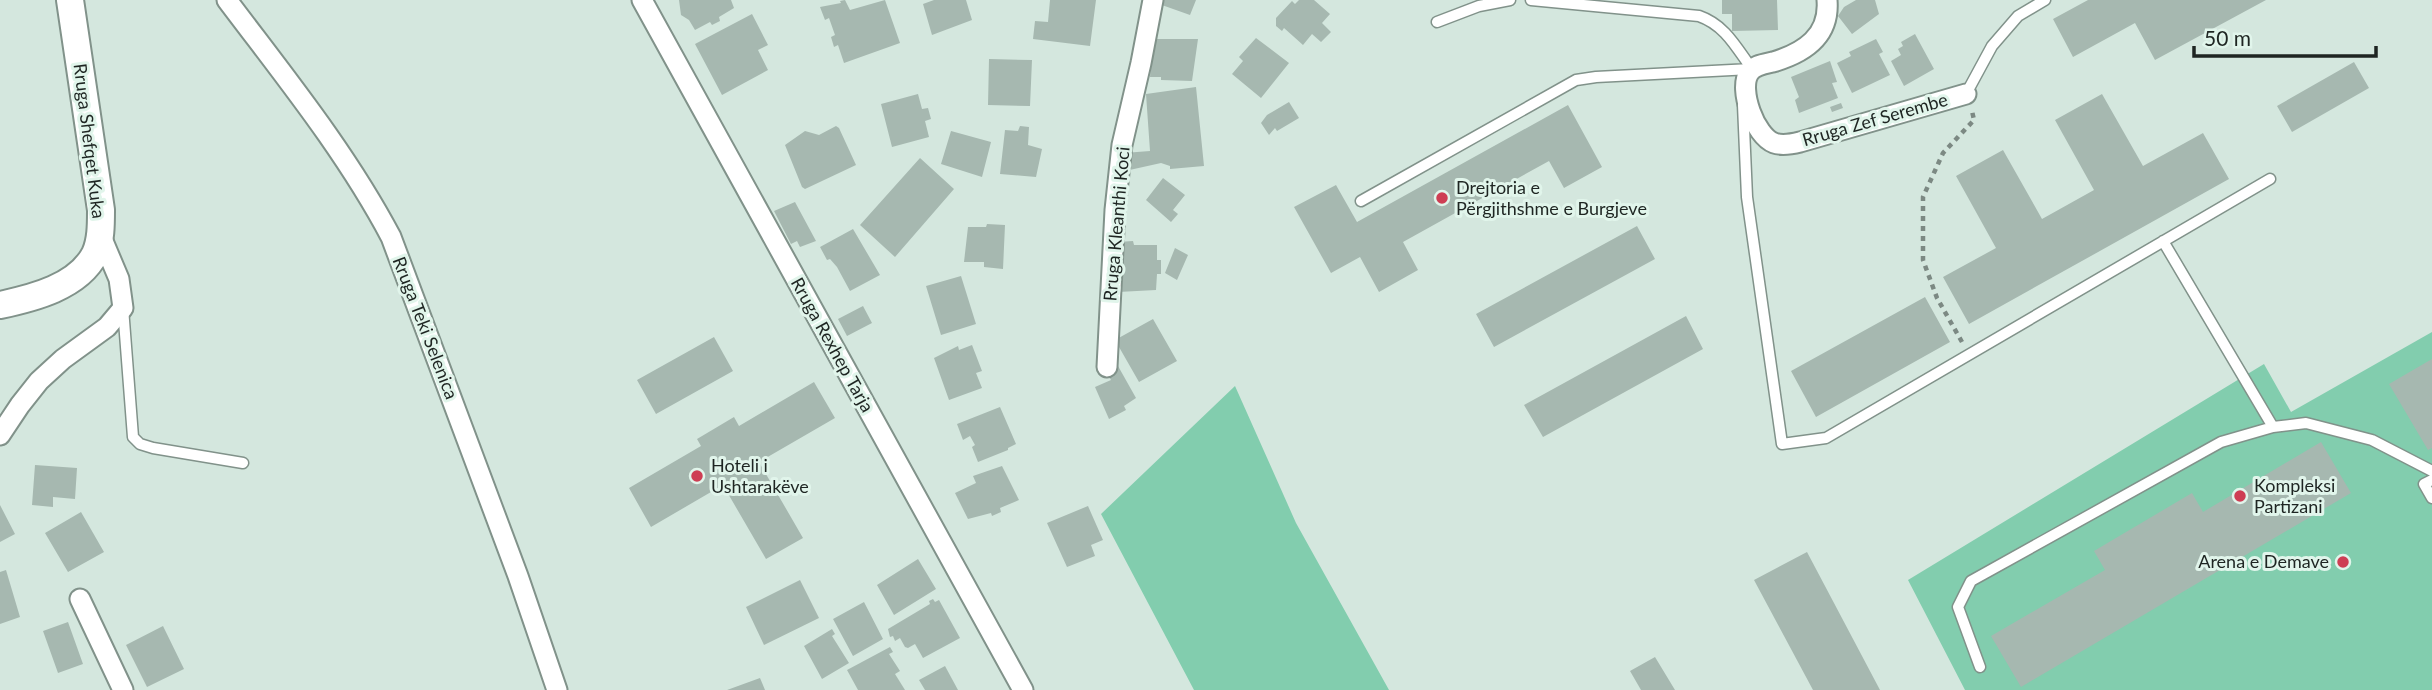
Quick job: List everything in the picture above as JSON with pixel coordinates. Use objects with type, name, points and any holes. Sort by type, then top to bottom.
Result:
[{"type":"street","name":"Rruga Shefqet Kuka","points":[[0,305],[22,300],[70,280],[90,261],[100,234],[101,210],[70,0]]},
{"type":"street","name":"Rruga Teki Selenica","points":[[228,0],[345,158],[391,237],[518,576],[557,690]]},
{"type":"street","name":"Rruga Rexhep Tarja","points":[[642,0],[1023,690]]},
{"type":"street","name":"Rruga Kleanthi Koci","points":[[1107,367],[1122,145],[1139,76],[1153,0]]},
{"type":"street","points":[[1745,91],[1746,76],[1752,69],[1790,57],[1805,49],[1818,37],[1825,24],[1826,0]]},
{"type":"street","name":"Rruga Zef Serembe","points":[[1745,91],[1757,128],[1765,138],[1787,145],[1966,94]]},
{"type":"street","points":[[0,436],[39,382],[63,359],[107,327],[123,308],[119,279],[100,234]]},
{"type":"street","points":[[80,599],[123,690]]},
{"type":"lane","points":[[1437,22],[1479,6],[1510,0]]},
{"type":"lane","points":[[1531,0],[1699,16],[1723,28],[1752,69]]},
{"type":"lane","name":"Rruga Zef Serembe","points":[[1966,94],[2000,36],[2018,16],[2045,0]]},
{"type":"lane","points":[[1361,201],[1576,80],[1752,69]]},
{"type":"lane","points":[[1745,91],[1742,118],[1747,197],[1782,444],[1826,438],[2270,179]]},
{"type":"lane","points":[[2163,241],[2273,426]]},
{"type":"lane","points":[[123,308],[133,437],[140,444],[153,448],[243,463]]},
{"type":"lane","points":[[1980,667],[1958,607],[1971,581],[2221,443],[2273,426],[2306,423],[2372,440],[2432,471]]},
{"type":"lane","points":[[2432,480],[2424,484],[2432,498]]},
{"type":"path","points":[[1969,354],[1937,298],[1923,260],[1923,197],[1943,153],[1974,120]]},
{"type":"green space","name":"Kompleksi Partizani","points":[[2432,332],[2432,690],[1965,690],[1908,580],[2264,364],[2291,412]]},
{"type":"green space","points":[[1235,386],[1296,523],[1389,690],[1194,690],[1101,514]]},
{"type":"building","points":[[679,0],[731,0],[734,8],[719,17],[720,21],[712,25],[710,22],[695,30],[689,20],[681,15]]},
{"type":"building","points":[[845,0],[850,10],[885,0],[900,43],[844,63],[838,45],[834,47],[831,37],[835,35],[829,18],[825,20],[820,7]]},
{"type":"building","points":[[934,0],[966,0],[972,20],[932,35],[923,4]]},
{"type":"building","points":[[1050,0],[1096,0],[1090,46],[1033,39],[1035,21],[1048,22]]},
{"type":"building","points":[[1154,0],[1196,0],[1190,15]]},
{"type":"building","points":[[1299,0],[1314,0],[1330,14],[1322,23],[1331,32],[1321,42],[1312,34],[1303,45],[1284,28],[1282,31],[1276,26],[1276,18],[1292,1],[1295,4]]},
{"type":"building","points":[[1722,0],[1777,0],[1778,30],[1732,31],[1732,14],[1722,14]]},
{"type":"building","points":[[1856,0],[1875,0],[1879,14],[1852,34],[1838,16],[1844,7]]},
{"type":"building","points":[[2088,0],[2266,0],[2155,60],[2135,23],[2073,57],[2053,19]]},
{"type":"building","points":[[752,14],[768,45],[758,50],[768,70],[722,95],[695,44]]},
{"type":"building","points":[[1915,34],[1934,69],[1904,86],[1891,61],[1901,55],[1898,49],[1903,46],[1901,42]]},
{"type":"building","points":[[1256,38],[1289,63],[1261,98],[1232,74],[1243,61],[1239,57]]},
{"type":"building","points":[[1153,39],[1198,39],[1192,81],[1150,77]]},
{"type":"building","points":[[1876,39],[1883,52],[1879,54],[1890,75],[1852,93],[1837,63],[1851,56],[1849,52]]},
{"type":"building","points":[[989,59],[1032,60],[1030,106],[988,105]]},
{"type":"building","points":[[1830,61],[1837,82],[1832,83],[1838,98],[1799,113],[1795,100],[1799,97],[1791,77]]},
{"type":"building","points":[[2354,62],[2369,88],[2292,132],[2277,106]]},
{"type":"building","points":[[1196,87],[1204,166],[1170,169],[1170,166],[1161,163],[1125,171],[1124,153],[1150,151],[1146,94]]},
{"type":"building","points":[[918,94],[922,109],[928,108],[931,119],[925,121],[929,137],[892,147],[881,104]]},
{"type":"building","points":[[2102,94],[2143,166],[2203,133],[2229,179],[1969,324],[1943,277],[1996,248],[1956,176],[2003,150],[2042,219],[2094,190],[2055,120]]},
{"type":"building","points":[[1289,102],[1299,118],[1277,131],[1275,128],[1269,135],[1261,123],[1267,115]]},
{"type":"building","points":[[1841,103],[1843,108],[1832,112],[1830,107]]},
{"type":"building","name":"Drejtoria e Përgjithshme e Burgjeve","points":[[1568,105],[1602,167],[1564,188],[1549,161],[1403,242],[1418,270],[1379,292],[1360,257],[1331,273],[1294,207],[1336,185],[1357,222]]},
{"type":"building","points":[[836,126],[856,165],[805,189],[785,145],[805,131],[819,135]]},
{"type":"building","points":[[1020,126],[1029,127],[1028,145],[1042,149],[1036,177],[1000,174],[1005,130],[1018,131]]},
{"type":"building","points":[[951,131],[991,142],[982,177],[941,164]]},
{"type":"building","points":[[920,158],[954,189],[895,257],[860,225]]},
{"type":"building","points":[[1163,178],[1185,195],[1173,210],[1178,214],[1171,222],[1146,200]]},
{"type":"building","points":[[795,202],[816,241],[800,247],[797,241],[791,244],[774,211]]},
{"type":"building","points":[[987,224],[1005,225],[1003,269],[984,267],[984,262],[964,262],[968,227],[986,227]]},
{"type":"building","points":[[1637,226],[1655,259],[1494,347],[1476,314]]},
{"type":"building","points":[[853,229],[880,275],[850,291],[837,267],[830,259],[827,260],[820,247]]},
{"type":"building","points":[[1133,241],[1134,245],[1157,245],[1161,274],[1157,274],[1156,290],[1118,292],[1118,242]]},
{"type":"building","points":[[1175,248],[1188,255],[1177,280],[1165,273]]},
{"type":"building","points":[[961,276],[976,324],[941,335],[926,286]]},
{"type":"building","points":[[1925,297],[1950,342],[1816,417],[1791,371]]},
{"type":"building","points":[[863,306],[872,323],[847,336],[838,319]]},
{"type":"building","points":[[1686,316],[1703,349],[1543,437],[1524,405]]},
{"type":"building","points":[[1153,319],[1177,361],[1139,382],[1115,340]]},
{"type":"building","points":[[714,337],[733,371],[656,414],[637,380]]},
{"type":"building","points":[[972,345],[982,371],[976,373],[982,388],[949,400],[934,358],[958,346],[959,350]]},
{"type":"building","points":[[2432,359],[2432,448],[2428,450],[2389,384]]},
{"type":"building","points":[[1118,366],[1136,398],[1124,406],[1126,410],[1109,419],[1095,387],[1111,380],[1106,372]]},
{"type":"building","points":[[814,382],[835,418],[759,462],[803,538],[766,559],[723,485],[651,527],[629,488],[701,446],[697,439],[734,417],[739,426]]},
{"type":"building","points":[[1000,407],[1016,444],[978,462],[972,447],[975,445],[970,436],[963,440],[957,424]]},
{"type":"building","points":[[2321,442],[2351,493],[2021,687],[1991,636],[2105,570],[2094,551],[2192,493],[2203,512]]},
{"type":"building","points":[[35,465],[77,468],[75,499],[53,497],[53,507],[32,505]]},
{"type":"building","points":[[1002,466],[1019,500],[1000,508],[1001,512],[992,516],[991,513],[968,519],[955,493],[976,483],[973,476]]},
{"type":"building","points":[[0,505],[15,534],[0,542]]},
{"type":"building","points":[[1088,506],[1103,540],[1091,545],[1095,556],[1067,567],[1047,523]]},
{"type":"building","points":[[81,512],[104,552],[68,572],[45,533]]},
{"type":"building","points":[[1807,552],[1880,690],[1813,690],[1754,580]]},
{"type":"building","points":[[918,559],[936,589],[894,615],[877,585]]},
{"type":"building","points":[[6,570],[20,617],[0,624],[0,572]]},
{"type":"building","points":[[800,580],[819,618],[764,645],[746,607]]},
{"type":"building","points":[[933,599],[935,602],[939,600],[960,638],[923,658],[915,644],[905,647],[900,638],[895,641],[893,636],[890,637],[888,629],[930,604],[929,601]]},
{"type":"building","points":[[864,602],[883,639],[853,656],[833,619]]},
{"type":"building","points":[[68,622],[83,664],[58,673],[43,631]]},
{"type":"building","points":[[163,626],[184,669],[147,687],[126,645]]},
{"type":"building","points":[[832,629],[835,634],[832,636],[849,663],[822,679],[804,646]]},
{"type":"building","points":[[890,647],[893,652],[889,654],[900,671],[895,674],[905,690],[858,690],[847,670]]},
{"type":"building","points":[[1655,657],[1675,690],[1641,690],[1630,671]]},
{"type":"building","points":[[945,666],[958,690],[925,690],[919,680]]},
{"type":"building","points":[[760,678],[765,690],[727,690]]},
{"type":"place","name":"Drejtoria e Përgjithshme e Burgjeve","points":[[1442,198]]},
{"type":"place","name":"Hoteli i Ushtarakëve","points":[[697,476]]},
{"type":"place","name":"Kompleksi Partizani","points":[[2240,496]]},
{"type":"place","name":"Arena e Demave","points":[[2343,562]]}]
